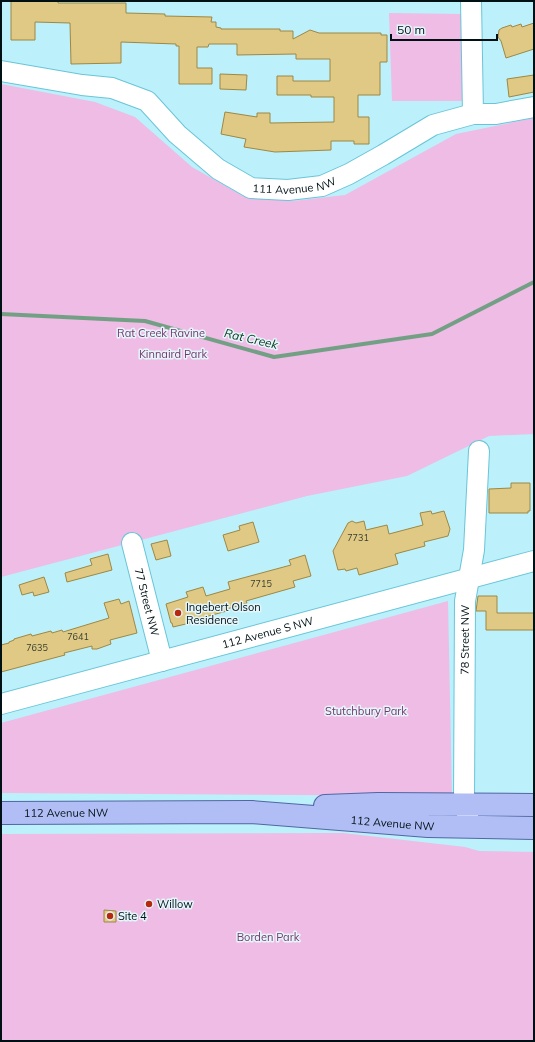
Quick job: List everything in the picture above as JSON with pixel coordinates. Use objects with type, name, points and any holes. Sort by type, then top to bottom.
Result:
[{"type":"main road","name":"112 Avenue NW","points":[[1,813],[251,812],[356,804],[534,804]]},
{"type":"main road","name":"112 Avenue NW","points":[[251,812],[428,826],[534,828]]},
{"type":"street","points":[[471,1],[473,114]]},
{"type":"street","name":"111 Avenue NW","points":[[1,71],[112,88],[147,101],[177,134],[218,169],[251,188],[288,190],[322,186],[383,156],[433,125],[473,114],[496,114],[534,107]]},
{"type":"street","name":"78 Street NW","points":[[472,827],[464,804],[465,601],[474,550],[479,451]]},
{"type":"street","name":"77 Street NW","points":[[132,543],[162,661]]},
{"type":"street","name":"112 Avenue S NW","points":[[1,704],[534,561]]},
{"type":"green space","points":[[389,13],[463,14],[464,101],[392,101]]},
{"type":"green space","name":"Kinnaird Park","points":[[1,84],[95,102],[135,117],[192,167],[243,196],[293,201],[345,195],[456,134],[534,118],[534,434],[489,436],[407,476],[307,496],[1,577]]},
{"type":"green space","name":"Stutchbury Park","points":[[448,601],[452,796],[1,793],[1,723]]},
{"type":"green space","name":"Borden Park","points":[[343,833],[465,847],[479,851],[534,852],[534,1041],[1,1041],[1,834]]},
{"type":"building","points":[[11,1],[126,3],[126,13],[212,17],[211,22],[216,22],[216,27],[221,29],[280,29],[280,31],[293,31],[293,39],[310,30],[319,33],[381,33],[381,35],[387,35],[387,62],[380,62],[380,95],[358,95],[358,117],[369,117],[369,144],[354,144],[354,141],[331,141],[331,150],[275,152],[244,147],[246,139],[221,134],[225,112],[257,117],[257,113],[270,113],[270,123],[334,122],[334,97],[277,95],[277,76],[293,76],[293,81],[330,81],[330,59],[296,59],[296,54],[237,55],[237,44],[209,44],[208,47],[197,47],[197,68],[212,68],[212,84],[179,84],[179,46],[176,46],[176,44],[121,42],[121,63],[71,64],[70,23],[35,22],[35,40],[11,40]]},
{"type":"building","points":[[534,23],[534,49],[506,58],[501,41],[498,37],[499,30],[511,25],[512,27],[521,24],[522,27]]},
{"type":"building","points":[[220,74],[247,75],[246,90],[220,89]]},
{"type":"building","points":[[534,75],[534,92],[509,97],[507,79]]},
{"type":"building","points":[[511,483],[530,483],[530,511],[528,511],[528,513],[489,513],[489,489],[511,488]]},
{"type":"building","points":[[431,511],[432,514],[444,511],[450,529],[448,536],[424,542],[425,546],[395,554],[398,564],[359,575],[357,568],[346,571],[345,569],[338,570],[333,551],[348,523],[352,521],[356,523],[364,521],[366,530],[387,525],[389,534],[423,525],[420,513]]},
{"type":"building","points":[[253,522],[259,542],[228,551],[223,535],[240,530],[239,526]]},
{"type":"building","points":[[167,540],[171,556],[156,560],[151,544]]},
{"type":"building","points":[[108,554],[112,570],[67,582],[65,573],[92,565],[90,559]]},
{"type":"building","points":[[305,555],[311,576],[293,581],[295,587],[246,601],[247,603],[227,609],[227,611],[173,627],[166,604],[188,597],[186,592],[203,587],[206,596],[230,589],[228,582],[291,565],[289,560]]},
{"type":"building","points":[[44,577],[49,592],[34,596],[33,592],[22,595],[19,585]]},
{"type":"building","points":[[478,596],[497,596],[497,613],[534,613],[534,630],[486,630],[486,611],[476,611]]},
{"type":"building","points":[[119,599],[121,604],[129,601],[137,633],[110,640],[111,644],[97,649],[92,649],[92,646],[64,653],[65,655],[1,672],[1,645],[31,634],[32,636],[62,630],[63,632],[109,618],[104,603]]},
{"type":"building","name":"Site 4","points":[[104,910],[116,911],[116,922],[104,922]]},
{"type":"waterway","name":"Rat Creek","points":[[1,314],[145,321],[274,357],[432,334],[534,282]]},
{"type":"place","name":"Ingebert Olson Residence","points":[[178,613]]},
{"type":"place","name":"Willow","points":[[149,904]]},
{"type":"place","name":"Site 4","points":[[110,916]]},
{"type":"park label","name":"Rat Creek Ravine","points":[[161,333]]}]
